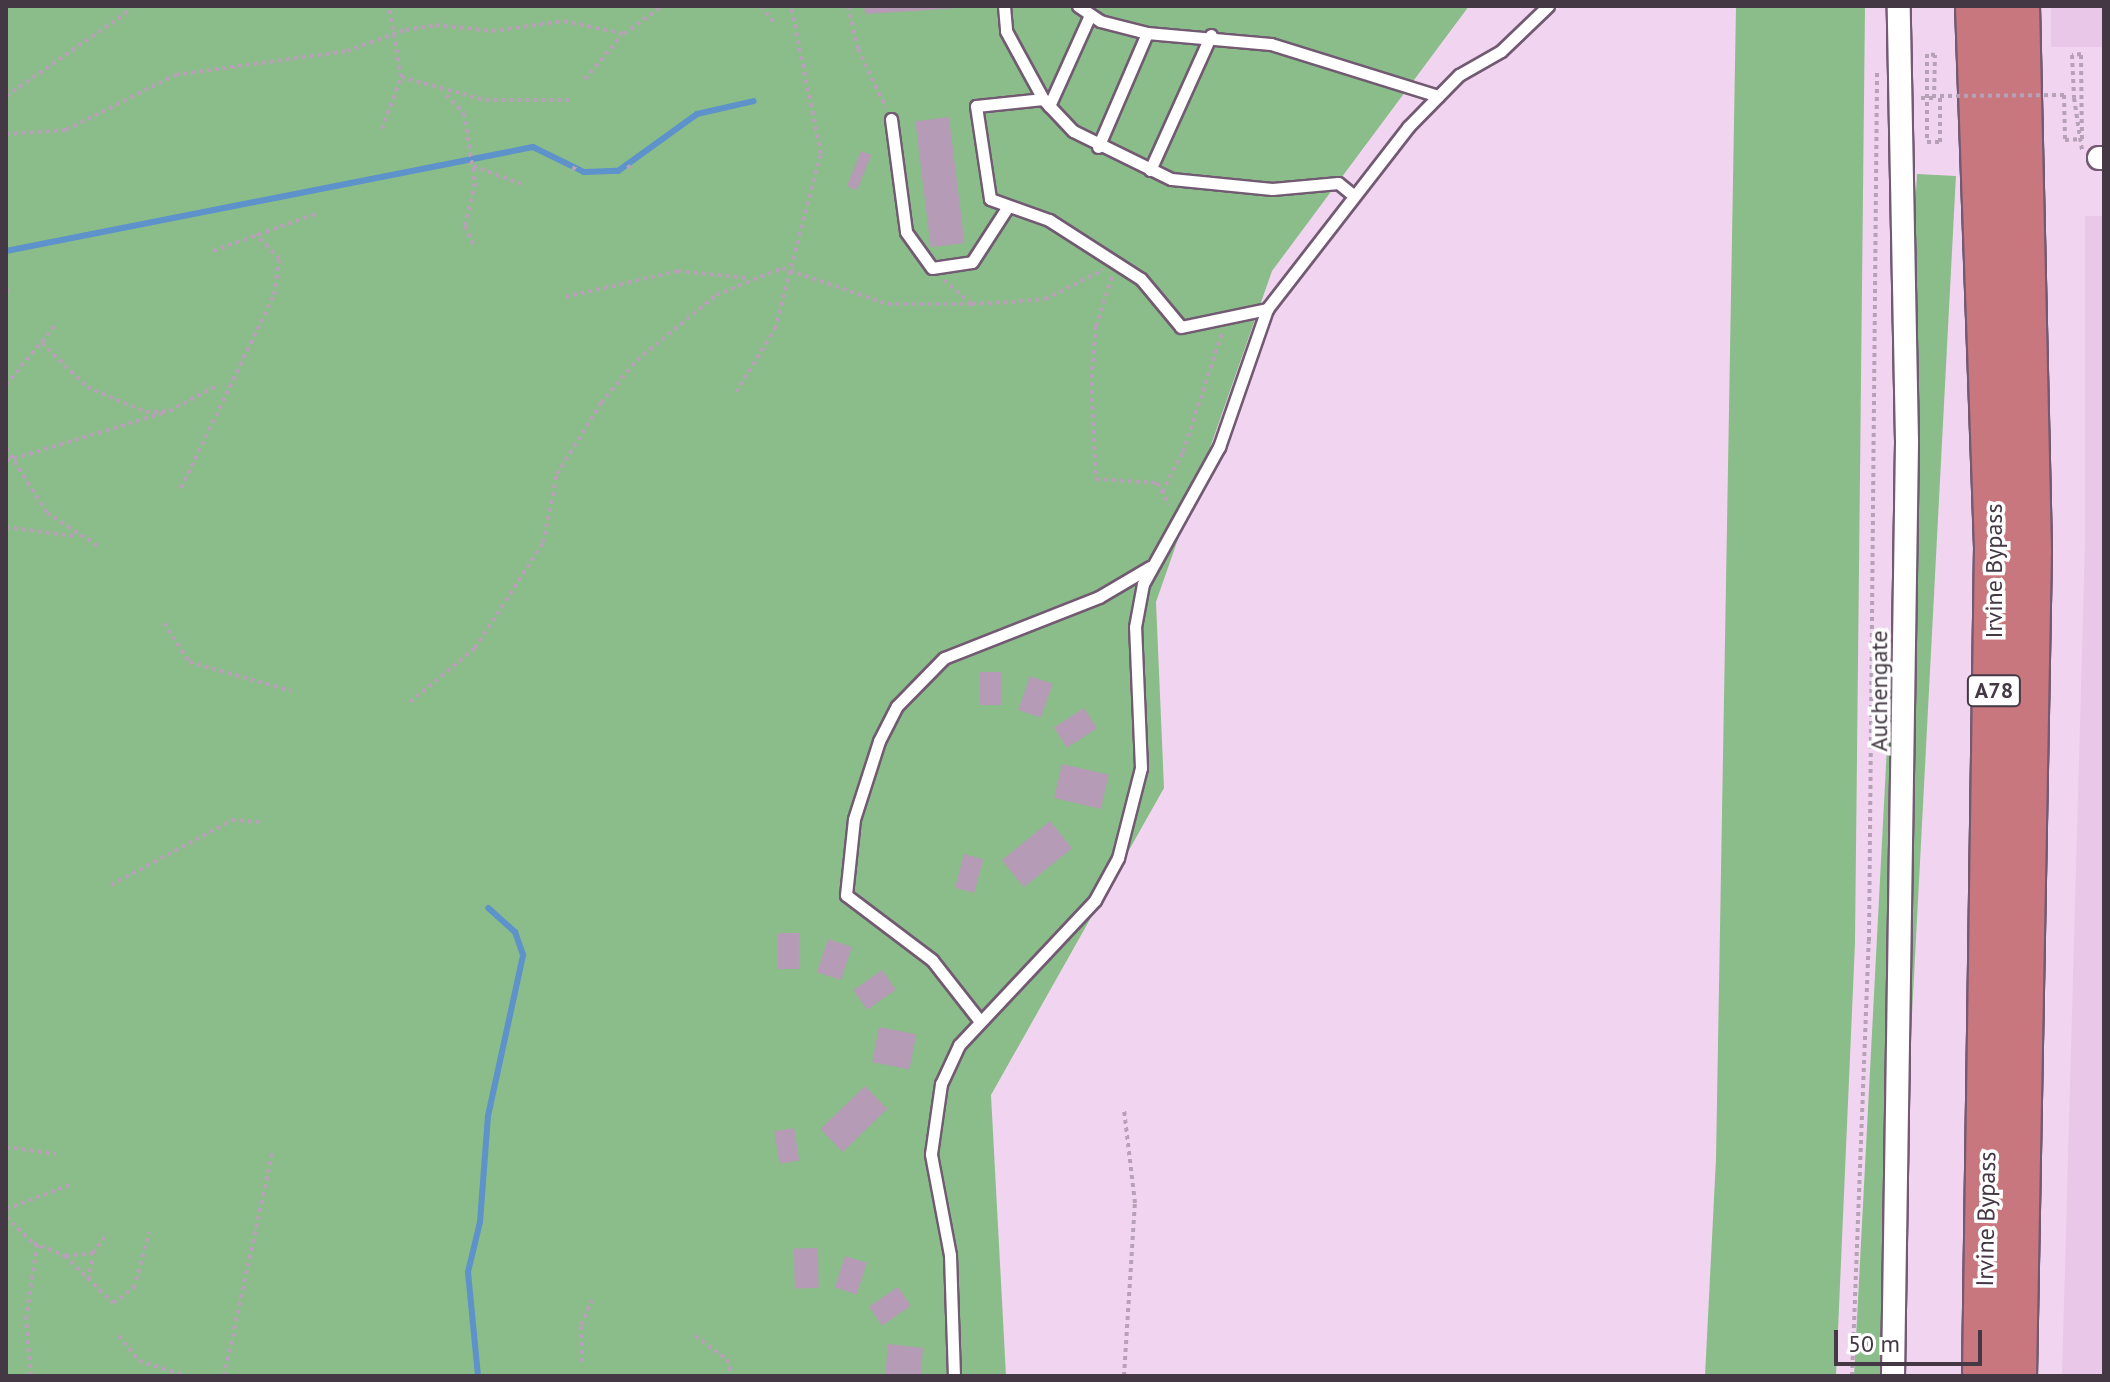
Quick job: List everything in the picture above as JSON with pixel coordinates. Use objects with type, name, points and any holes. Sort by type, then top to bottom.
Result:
[{"type":"highway","name":"Irvine Bypass","points":[[1977,6],[1996,548],[1984,1376]]},
{"type":"highway","name":"Irvine Bypass","points":[[2015,1376],[2030,551],[2018,6]]},
{"type":"street","name":"Auchengate","points":[[1893,1376],[1907,457],[1899,6]]},
{"type":"lane","points":[[1004,6],[1006,31],[1046,102],[1098,147],[1150,170],[1226,187],[1338,183],[1353,195]]},
{"type":"lane","points":[[1078,6],[1090,15],[1147,33],[1211,35],[1271,44],[1438,96]]},
{"type":"lane","points":[[954,1376],[950,1255],[930,1124],[959,1045],[979,1020],[1095,900],[1118,858],[1141,768],[1135,627],[1151,567],[1219,447],[1267,309],[1353,195],[1438,96],[1548,6]]},
{"type":"lane","points":[[1046,102],[1090,15]]},
{"type":"lane","points":[[1098,147],[1147,33]]},
{"type":"lane","points":[[1150,170],[1211,35]]},
{"type":"lane","points":[[1046,102],[976,106],[981,172],[990,199],[1007,208],[1049,220],[1141,279],[1181,327],[1267,309]]},
{"type":"lane","points":[[891,119],[906,232],[932,268],[972,262],[1007,208]]},
{"type":"lane","points":[[979,1020],[932,960],[846,895],[854,819],[874,755],[897,706],[944,658],[1099,597],[1151,567]]},
{"type":"path","points":[[382,129],[401,77],[389,6]]},
{"type":"path","points":[[585,79],[604,48],[662,6]]},
{"type":"path","points":[[736,392],[775,329],[821,154],[791,6]]},
{"type":"path","points":[[848,6],[858,49],[891,119]]},
{"type":"path","points":[[760,8],[775,24]]},
{"type":"path","points":[[6,96],[130,10]]},
{"type":"path","points":[[6,134],[66,130],[175,75],[347,51],[394,34],[436,25],[492,31],[564,21],[624,34]]},
{"type":"path","points":[[1852,1376],[1869,941],[1878,54]]},
{"type":"path","points":[[1934,98],[1935,55],[1927,54],[1927,142],[1940,142],[1940,96],[2064,95],[2065,140],[2082,139],[2081,54],[2072,55],[2074,98],[2082,151],[2101,158]]},
{"type":"path","points":[[401,77],[440,92],[522,105],[569,100]]},
{"type":"path","points":[[440,92],[464,113],[473,166],[465,226],[473,244]]},
{"type":"path","points":[[473,166],[521,184]]},
{"type":"path","points":[[213,251],[318,213]]},
{"type":"path","points":[[181,488],[274,295],[279,259],[256,234]]},
{"type":"path","points":[[410,702],[458,667],[493,621],[543,543],[564,458],[622,376],[716,295],[748,279],[792,269],[887,304],[972,304],[1045,299],[1116,264]]},
{"type":"path","points":[[1116,264],[1096,326],[1091,382],[1096,479],[1157,483],[1179,521]]},
{"type":"path","points":[[932,268],[972,304]]},
{"type":"path","points":[[565,297],[678,271],[748,279]]},
{"type":"path","points":[[6,291],[14,290]]},
{"type":"path","points":[[1162,492],[1231,317]]},
{"type":"path","points":[[6,385],[57,323]]},
{"type":"path","points":[[42,343],[103,396],[146,412],[169,411]]},
{"type":"path","points":[[9,460],[169,411],[216,386]]},
{"type":"path","points":[[6,448],[9,460],[54,520],[101,548],[6,527]]},
{"type":"path","points":[[164,623],[189,662],[229,679],[292,691]]},
{"type":"path","points":[[111,885],[232,820],[263,822]]},
{"type":"path","points":[[1124,1110],[1135,1203],[1124,1376]]},
{"type":"path","points":[[6,1147],[56,1154]]},
{"type":"path","points":[[224,1376],[273,1150]]},
{"type":"path","points":[[6,1209],[70,1185]]},
{"type":"path","points":[[6,1217],[37,1245],[65,1256],[103,1298],[123,1302],[149,1232]]},
{"type":"path","points":[[88,1280],[93,1253],[107,1234]]},
{"type":"path","points":[[31,1376],[26,1319],[37,1245]]},
{"type":"path","points":[[65,1256],[93,1253]]},
{"type":"path","points":[[582,1362],[581,1325],[592,1300]]},
{"type":"path","points":[[119,1336],[139,1361],[187,1376]]},
{"type":"path","points":[[695,1336],[727,1359],[731,1376]]},
{"type":"shaded area","points":[[2051,6],[2104,6],[2104,47],[2051,47]]},
{"type":"shaded area","points":[[2085,216],[2104,216],[2104,1376],[2062,1376],[2085,543]]},
{"type":"green space","points":[[6,6],[1469,6],[1272,271],[1156,602],[1164,788],[991,1095],[1006,1376],[6,1376]]},
{"type":"green space","points":[[1736,6],[1865,6],[1855,943],[1836,1376],[1705,1376],[1716,1159]]},
{"type":"green space","points":[[1917,174],[1956,176],[1893,1376],[1854,1374]]},
{"type":"building","points":[[864,6],[959,6],[959,8],[865,14]]},
{"type":"building","points":[[949,117],[964,243],[931,247],[915,121]]},
{"type":"building","points":[[861,151],[871,155],[857,190],[847,186]]},
{"type":"building","points":[[980,672],[1002,672],[1002,705],[980,705]]},
{"type":"building","points":[[1030,676],[1053,684],[1041,718],[1018,710]]},
{"type":"building","points":[[1084,708],[1097,728],[1067,748],[1054,728]]},
{"type":"building","points":[[1062,764],[1109,775],[1101,809],[1054,798]]},
{"type":"building","points":[[1050,821],[1072,848],[1024,887],[1002,860]]},
{"type":"building","points":[[964,854],[983,859],[974,893],[955,888]]},
{"type":"building","points":[[778,933],[799,933],[799,969],[778,969]]},
{"type":"building","points":[[828,939],[852,947],[841,980],[817,972]]},
{"type":"building","points":[[882,970],[896,990],[867,1010],[853,990]]},
{"type":"building","points":[[879,1027],[916,1034],[909,1070],[872,1062]]},
{"type":"building","points":[[865,1086],[887,1109],[843,1152],[820,1129]]},
{"type":"building","points":[[794,1128],[799,1161],[779,1164],[774,1131]]},
{"type":"building","points":[[794,1248],[818,1248],[819,1288],[795,1288]]},
{"type":"building","points":[[845,1256],[867,1263],[857,1294],[835,1287]]},
{"type":"building","points":[[898,1287],[911,1306],[882,1326],[869,1307]]},
{"type":"building","points":[[888,1344],[923,1348],[921,1376],[885,1376]]},
{"type":"waterway","points":[[6,251],[533,147],[584,172],[618,171],[697,114],[754,101]]},
{"type":"waterway","points":[[478,1376],[468,1272],[480,1222],[488,1116],[523,955],[515,932],[488,908]]}]
